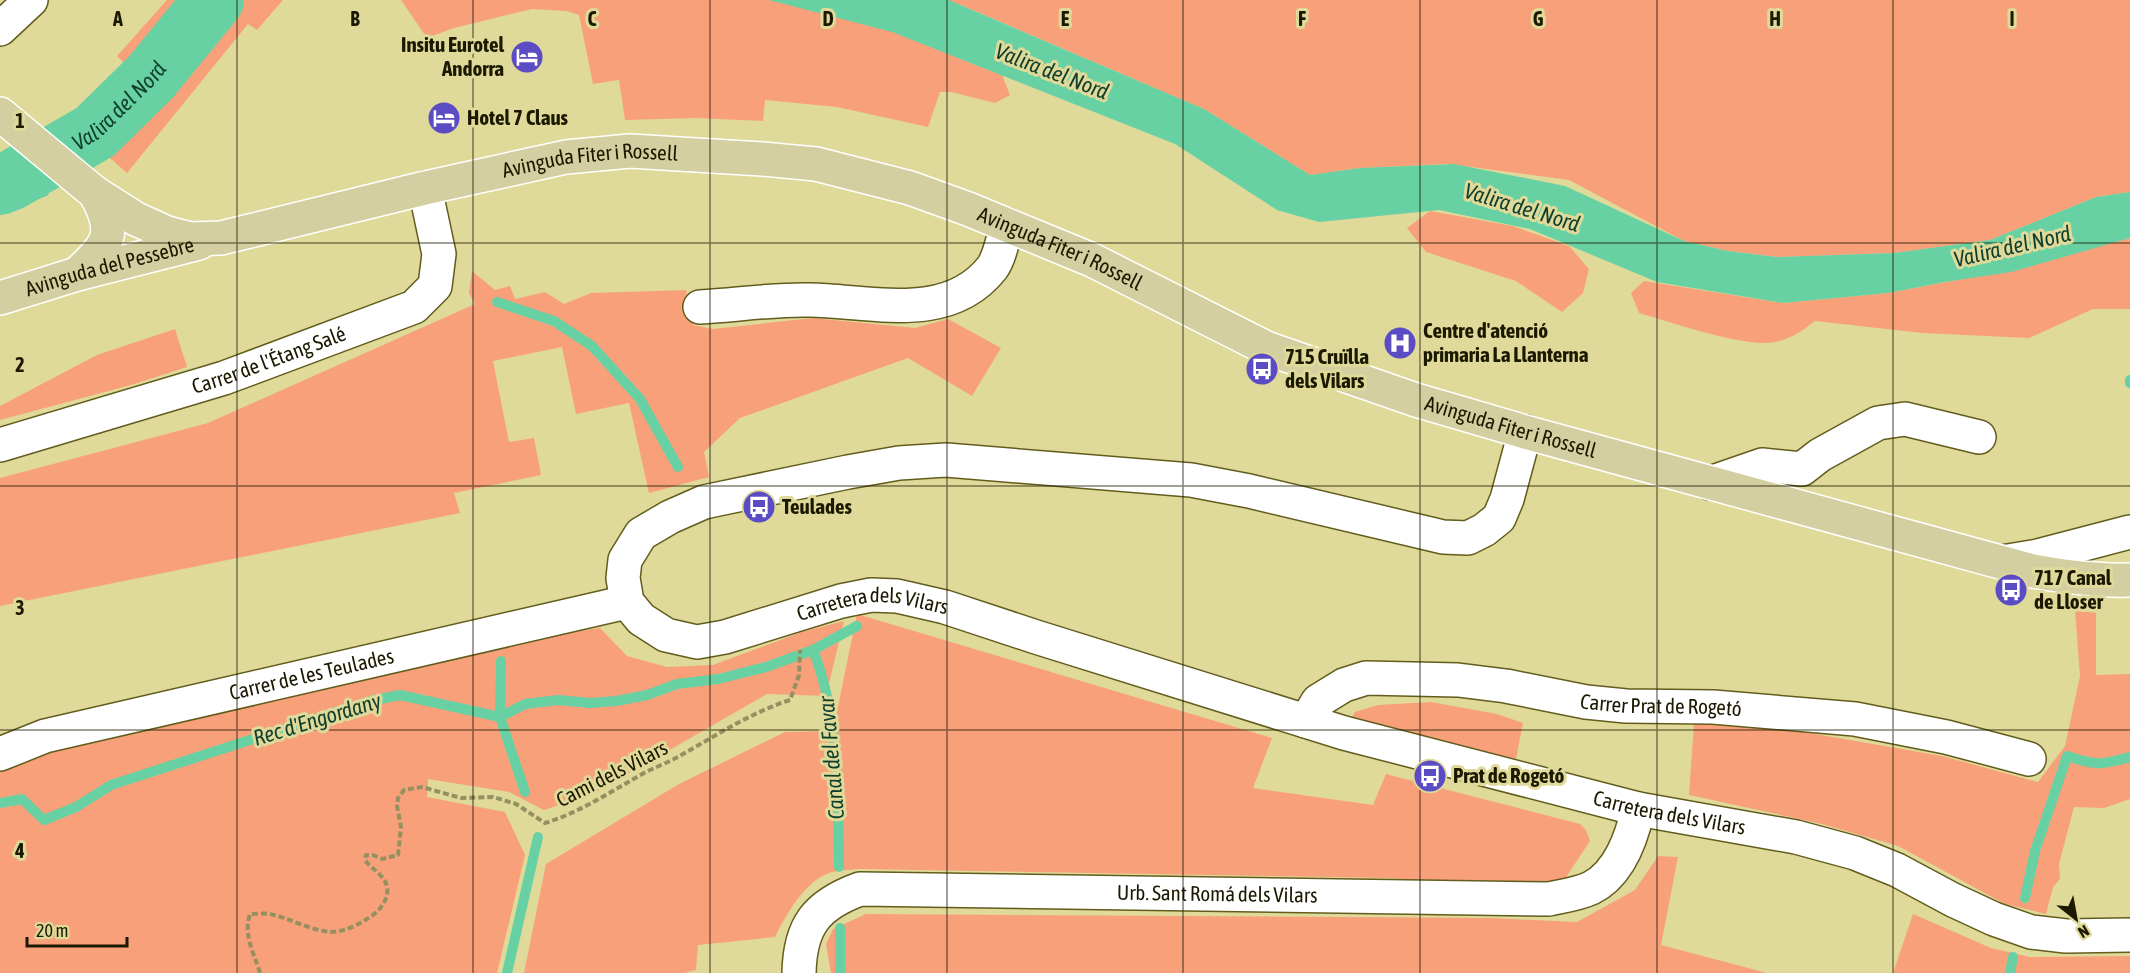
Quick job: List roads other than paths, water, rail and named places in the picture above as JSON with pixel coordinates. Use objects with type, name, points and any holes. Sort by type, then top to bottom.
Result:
[{"type":"main road","name":"Avinguda Fiter i Rossell","points":[[2,114],[95,193],[136,219],[167,233],[190,238],[221,238],[566,157],[630,151],[816,164],[910,188],[1007,225],[1092,260],[1266,348],[1416,400],[2033,571],[2068,578],[2130,580]]},
{"type":"main road","points":[[77,274],[96,256],[106,242],[109,227],[106,212],[95,193]]},
{"type":"main road","name":"Avinguda del Pessebre","points":[[0,298],[77,274],[221,238]]},
{"type":"street","points":[[0,28],[31,0]]},
{"type":"street","name":"Carrer de l'Étang Salé","points":[[0,445],[224,378],[414,307],[435,286],[439,254],[425,189]]},
{"type":"street","points":[[700,307],[809,300],[906,306],[932,304],[953,298],[979,282],[993,266],[1007,225]]},
{"type":"street","points":[[1710,483],[1762,465],[1802,470],[1820,455],[1878,423],[1905,419],[1979,437]]},
{"type":"street","points":[[627,602],[623,578],[625,560],[641,534],[670,516],[704,502],[900,463],[945,460],[1001,463],[1191,480],[1249,491],[1443,537],[1468,538],[1484,530],[1499,518],[1507,500],[1525,432]]},
{"type":"street","points":[[2002,562],[2038,556],[2130,532]]},
{"type":"street","name":"Carretera dels Vilars","points":[[627,602],[641,619],[666,635],[698,642],[725,637],[841,601],[871,595],[897,596],[945,607],[1306,721],[1638,809],[1796,837],[1855,853],[1897,870],[1984,915],[2031,932],[2066,936],[2130,935]]},
{"type":"street","name":"Carrer de les Teulades","points":[[0,754],[45,736],[627,602]]},
{"type":"street","name":"Carrer Prat de Rogetó","points":[[1306,721],[1318,701],[1344,686],[1366,678],[1458,680],[1506,686],[1586,702],[1626,706],[1713,707],[1855,719],[1946,737],[2029,759]]},
{"type":"street","name":"Urb. Sant Romá dels Vilars","points":[[800,973],[803,939],[808,924],[824,907],[860,889],[1549,899],[1571,895],[1593,887],[1621,858],[1632,834],[1638,809]]},
{"type":"water","points":[[184,0],[240,0],[107,155],[73,126]]},
{"type":"water","points":[[769,0],[949,0],[1204,109],[1310,175],[1360,168],[1454,164],[1565,186],[1684,241],[1728,251],[1777,257],[1894,253],[1990,240],[2096,197],[2130,192],[2130,238],[2011,272],[1888,293],[1783,303],[1657,282],[1530,229],[1439,210],[1319,222],[1277,210],[1175,144],[892,32]]},
{"type":"water","points":[[0,158],[49,195],[0,214]]},
{"type":"waterway","name":"Valira del Nord","points":[[0,185],[95,132],[151,77],[214,0]]},
{"type":"waterway","name":"Canal del Favar","points":[[497,302],[554,321],[592,346],[640,399],[678,467]]},
{"type":"waterway","name":"Rec d'Engordany","points":[[0,803],[22,799],[44,820],[76,807],[111,785],[370,701],[400,695],[500,717],[525,704],[558,700],[590,703],[616,701],[647,695],[677,684],[718,679],[766,667],[813,650],[857,626]]},
{"type":"waterway","name":"Canal del Favar","points":[[813,650],[822,676],[833,730],[836,757],[839,867]]},
{"type":"waterway","points":[[501,661],[500,717],[525,792]]},
{"type":"waterway","points":[[2025,898],[2035,851],[2067,756],[2085,762],[2098,763],[2130,757]]},
{"type":"waterway","points":[[507,973],[538,837]]},
{"type":"waterway","name":"Canal del Favar","points":[[840,928],[840,973]]},
{"type":"waterway","points":[[2010,973],[2013,957]]},
{"type":"place","name":"Insitu Eurotel Andorra","points":[[527,57]]},
{"type":"place","name":"Hotel 7 Claus","points":[[444,118]]},
{"type":"place","name":"Centre d'atenció primaria La Llanterna","points":[[1400,343]]},
{"type":"place","name":"715 Cruïlla dels Vilars","points":[[1262,369]]},
{"type":"place","name":"Teulades","points":[[759,507]]},
{"type":"place","name":"717 Canal de Lloser","points":[[2011,590]]},
{"type":"place","name":"Prat de Rogetó","points":[[1430,776]]}]
